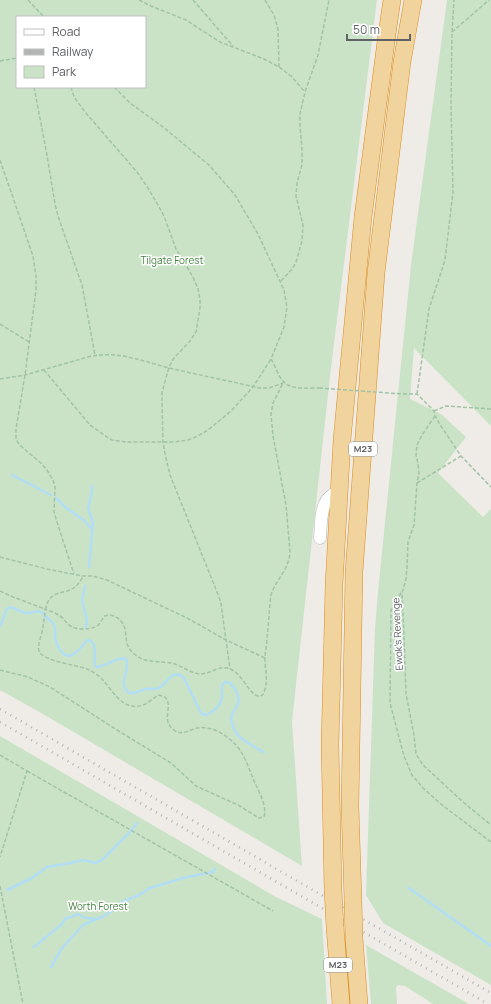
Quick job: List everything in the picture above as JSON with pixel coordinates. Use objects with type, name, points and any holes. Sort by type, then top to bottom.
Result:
[{"type":"highway","name":"M23","points":[[341,1004],[333,890],[330,745],[334,585],[342,440],[363,217],[392,0]]},
{"type":"highway","name":"M23","points":[[359,1004],[354,938],[350,806],[354,572],[376,273],[402,62],[413,0]]},
{"type":"lane","points":[[320,538],[323,508],[328,498],[339,490]]},
{"type":"path","points":[[28,0],[43,16]]},
{"type":"path","points":[[139,0],[186,20],[215,39],[264,59],[279,67],[291,76],[305,92]]},
{"type":"path","points":[[193,0],[234,48]]},
{"type":"path","points":[[265,0],[274,15],[278,30],[279,67]]},
{"type":"path","points":[[281,281],[296,262],[302,241],[303,225],[296,196],[297,183],[302,166],[300,114],[305,92],[318,55],[329,0]]},
{"type":"path","points":[[417,394],[429,309],[445,260],[453,192],[451,104],[454,0]]},
{"type":"path","points":[[452,32],[489,0]]},
{"type":"path","points":[[0,61],[16,58]]},
{"type":"path","points":[[34,88],[55,204],[82,285],[95,355]]},
{"type":"path","points":[[70,88],[74,97],[85,112],[129,162],[148,188],[162,212],[176,249],[193,277],[198,289],[200,308],[196,332],[190,341],[174,358],[169,367],[162,393],[163,442],[170,475],[221,604],[230,669]]},
{"type":"path","points":[[44,370],[90,425],[112,440],[126,442],[174,442],[188,440],[208,430],[231,411],[253,387],[271,359],[284,327],[287,306],[286,296],[281,281],[258,234],[235,195],[209,165],[163,127],[130,103],[115,88]]},
{"type":"path","points":[[0,160],[31,246],[36,276],[36,290],[25,375],[16,428],[16,439],[23,448],[48,470],[53,480],[55,486],[54,503],[56,517],[74,574]]},
{"type":"path","points":[[0,324],[29,342]]},
{"type":"path","points":[[0,379],[25,375],[95,355],[109,354],[125,356],[253,387],[264,388],[283,382]]},
{"type":"path","points":[[271,359],[283,382],[291,386],[417,394],[434,411],[435,416],[461,456],[491,487]]},
{"type":"path","points":[[0,591],[59,615],[69,626],[76,628],[92,628],[98,625],[105,616],[115,616],[121,620],[125,629],[129,648],[136,656],[147,661],[175,664],[195,673],[201,674],[220,668],[227,668],[238,674],[254,695],[261,696],[267,682],[265,658],[270,595],[272,589],[288,564],[290,552],[286,505],[273,436],[271,414],[283,382]]},
{"type":"path","points":[[434,411],[446,406],[491,409]]},
{"type":"path","name":"Ewok's Revenge","points":[[435,416],[417,445],[416,455],[419,473],[414,525],[408,542],[406,579],[402,593],[406,694],[414,734],[416,754],[423,765],[463,802],[491,825]]},
{"type":"path","points":[[417,483],[461,456]]},
{"type":"path","points":[[0,558],[51,570],[101,578],[115,583],[187,618],[226,640],[265,658]]},
{"type":"path","points":[[0,670],[28,677],[50,687],[117,730],[168,760],[196,786],[238,805],[259,818],[264,818],[265,812],[262,801],[242,754],[235,744],[224,734],[203,728],[197,728],[180,733],[176,732],[167,722],[169,703],[165,697],[159,695],[144,705],[131,706],[118,699],[97,674],[74,665],[49,659],[40,654],[38,646],[48,601],[56,594],[73,589],[77,586],[83,576]]},
{"type":"path","points":[[402,593],[391,610],[390,703],[404,756],[412,775],[424,788],[442,805],[491,842]]},
{"type":"path","points":[[0,755],[273,911]]},
{"type":"path","points":[[0,857],[28,771]]},
{"type":"path","points":[[0,886],[23,1004]]},
{"type":"green space","name":"Tilgate Forest","points":[[0,0],[377,0],[331,368],[292,721],[302,866],[0,690]]},
{"type":"green space","points":[[447,0],[491,0],[491,426],[414,348],[410,399],[441,414],[466,437],[438,473],[483,517],[491,509],[491,985],[383,923],[366,895],[375,628],[378,592],[411,265]]},
{"type":"green space","name":"Worth Forest","points":[[0,736],[276,897],[322,919],[327,1004],[0,1004]]},
{"type":"green space","points":[[366,945],[469,1004],[433,1004],[405,986],[398,985],[396,987],[397,1004],[371,1004]]},
{"type":"waterway","points":[[12,475],[51,495]]},
{"type":"waterway","points":[[89,567],[93,522],[88,509],[92,486]]},
{"type":"waterway","points":[[56,498],[65,507],[85,521],[92,529]]},
{"type":"waterway","points":[[85,586],[82,600],[87,621],[86,627]]},
{"type":"waterway","points":[[0,626],[6,611],[10,607],[24,613],[40,611],[44,614]]},
{"type":"waterway","points":[[45,616],[54,625],[57,644],[60,650],[66,655],[69,656],[74,654],[88,640],[94,644],[94,660],[96,667],[100,667],[119,659],[126,659],[127,667],[124,686],[130,693],[146,689],[157,689],[173,675],[180,675],[184,678],[200,711],[205,715],[214,711],[220,703],[223,684],[225,682],[230,683],[238,696],[237,706],[231,716],[234,730],[242,739],[263,752]]},
{"type":"waterway","points":[[7,890],[32,878],[47,867],[84,860],[95,863],[102,860],[137,823]]},
{"type":"waterway","points":[[51,967],[62,948],[83,925],[104,916],[120,906],[122,902],[139,895],[150,888],[183,878],[213,872],[215,869]]},
{"type":"waterway","points":[[409,888],[491,946]]},
{"type":"waterway","points":[[34,947],[62,924],[65,919],[78,914],[85,918],[95,919]]},
{"type":"railway","points":[[0,709],[491,993]]},
{"type":"railway","points":[[0,722],[488,1004]]}]
